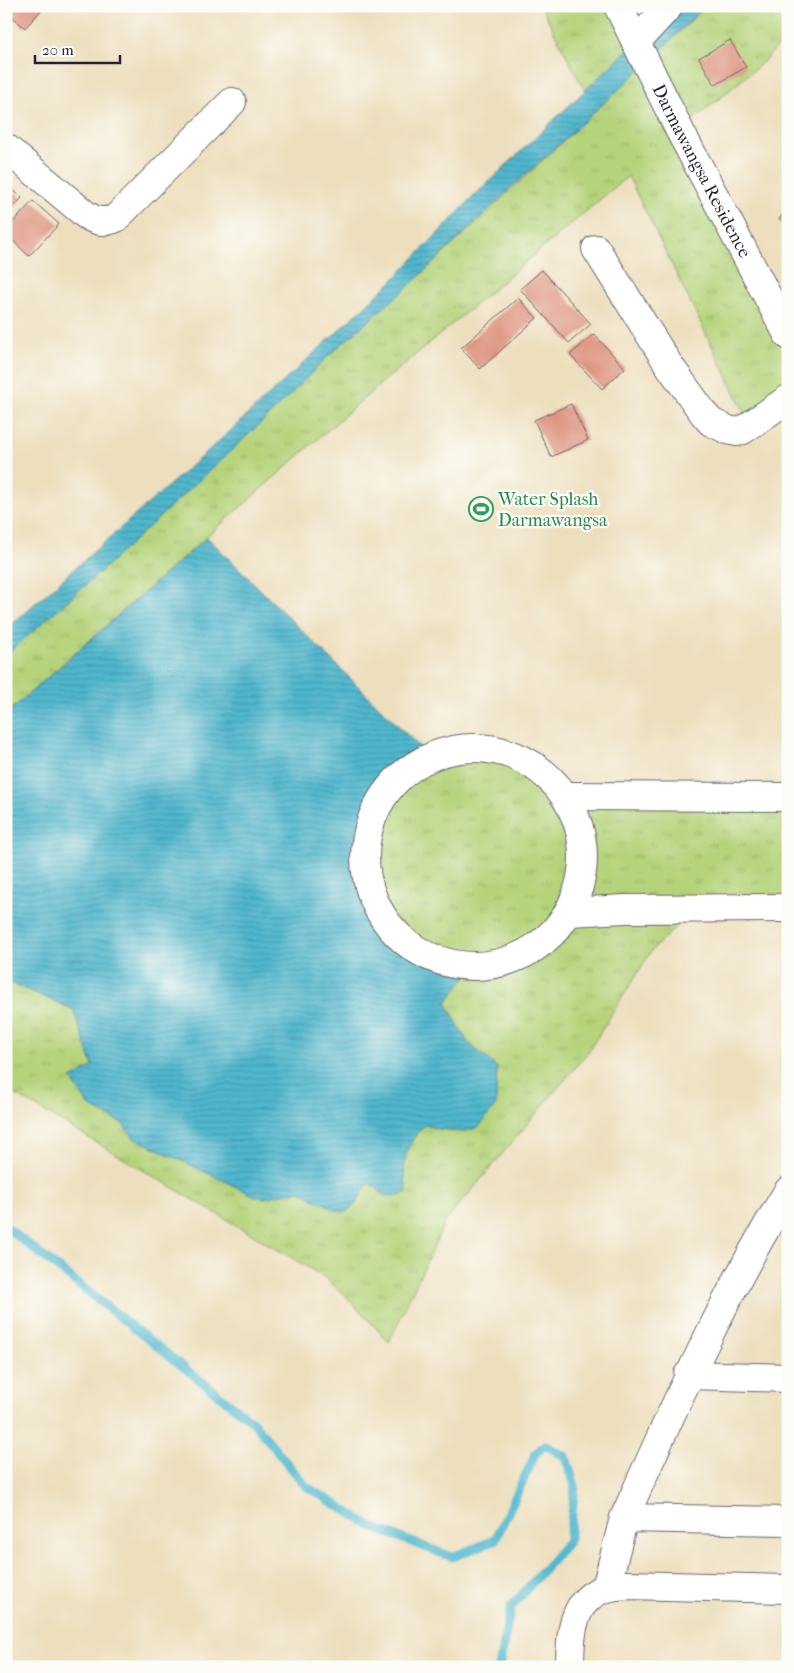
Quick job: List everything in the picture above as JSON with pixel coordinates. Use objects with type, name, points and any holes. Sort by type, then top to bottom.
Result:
[{"type":"street","name":"Darmawangsa Residence","points":[[618,6],[685,139],[788,335]]},
{"type":"street","points":[[636,42],[669,6]]},
{"type":"street","points":[[6,148],[86,215],[102,222],[110,221],[116,218],[232,102]]},
{"type":"street","points":[[596,249],[669,364],[711,422],[737,432],[743,430],[788,399]]},
{"type":"street","points":[[472,747],[494,749],[514,755],[533,764],[550,777],[566,796],[581,830],[584,851],[583,872],[578,893],[570,912],[556,930],[544,941],[518,958],[475,966],[453,964],[431,957],[407,943],[388,925],[374,902],[366,876],[364,854],[367,832],[376,807],[393,783],[410,768],[430,757],[451,750],[472,747]]},
{"type":"street","points":[[566,796],[788,797]]},
{"type":"street","points":[[570,912],[624,909],[788,908]]},
{"type":"street","points":[[606,1588],[624,1518],[688,1375],[775,1232],[788,1191]]},
{"type":"street","points":[[688,1375],[788,1378]]},
{"type":"street","points":[[624,1518],[788,1521]]},
{"type":"street","points":[[570,1667],[570,1642],[574,1619],[587,1599],[606,1588],[626,1585],[788,1589]]},
{"type":"green space","points":[[541,6],[618,6],[647,64],[706,6],[788,6],[788,35],[761,64],[680,131],[788,335],[788,395],[751,425],[628,176],[363,399],[6,714],[6,654],[276,409],[329,355],[410,285],[595,111]]},
{"type":"green space","points":[[472,747],[501,752],[525,761],[546,775],[566,796],[788,797],[788,908],[695,909],[652,950],[588,1052],[445,1222],[389,1342],[347,1297],[324,1277],[6,1089],[6,981],[73,1009],[93,1066],[72,1079],[89,1106],[122,1123],[134,1138],[280,1195],[299,1190],[334,1210],[363,1192],[368,1182],[383,1195],[407,1192],[404,1164],[408,1148],[417,1133],[425,1125],[438,1129],[497,1067],[468,1043],[446,1002],[475,966],[441,961],[430,957],[405,941],[385,920],[372,895],[366,869],[366,842],[373,815],[387,791],[408,769],[431,756]]},
{"type":"water","points":[[669,6],[705,6],[628,81],[513,186],[410,285],[329,355],[276,409],[97,575],[6,655],[6,629],[217,443],[389,284],[479,191],[636,42]]},
{"type":"water","points":[[207,537],[430,757],[410,768],[396,779],[377,806],[368,830],[365,855],[367,880],[375,903],[388,924],[407,943],[435,959],[475,966],[446,1002],[468,1043],[497,1067],[496,1105],[479,1127],[464,1132],[438,1129],[425,1125],[412,1140],[408,1148],[405,1164],[407,1192],[399,1196],[383,1195],[377,1188],[368,1183],[356,1204],[346,1212],[334,1210],[299,1190],[264,1198],[253,1195],[134,1138],[122,1123],[89,1106],[71,1079],[93,1066],[73,1009],[6,981],[6,714]]},
{"type":"building","points":[[6,6],[41,6],[43,8],[25,28],[6,11]]},
{"type":"building","points":[[730,40],[746,67],[715,85],[699,58]]},
{"type":"building","points":[[6,183],[22,198],[6,215]]},
{"type":"building","points":[[33,201],[59,224],[29,256],[6,234],[6,230]]},
{"type":"building","points":[[788,208],[788,225],[779,219]]},
{"type":"building","points":[[542,270],[591,324],[569,343],[520,289]]},
{"type":"building","points":[[518,298],[537,318],[480,369],[461,348]]},
{"type":"building","points":[[594,334],[625,368],[602,389],[570,355]]},
{"type":"building","points":[[571,404],[588,440],[551,457],[534,420]]},
{"type":"waterway","points":[[6,1227],[253,1422],[306,1486],[374,1528],[452,1557],[495,1540],[536,1453],[545,1445],[566,1457],[575,1486],[569,1541],[511,1607],[499,1667]]},
{"type":"place","name":"Water Splash Darmawangsa","points":[[481,509]]}]
